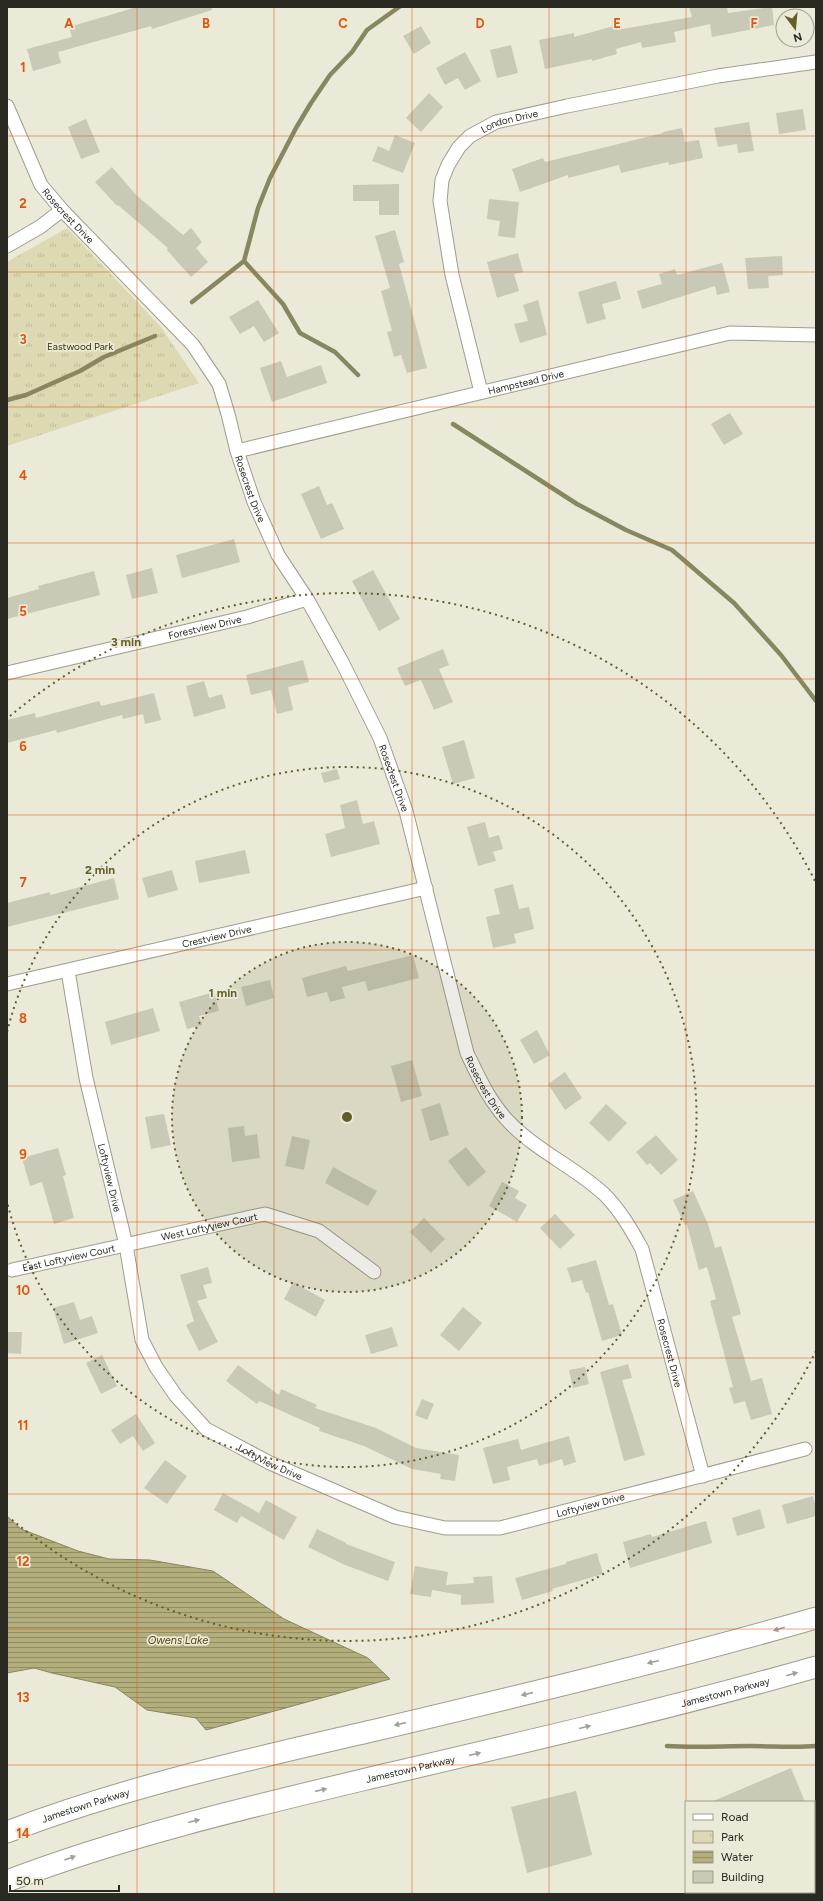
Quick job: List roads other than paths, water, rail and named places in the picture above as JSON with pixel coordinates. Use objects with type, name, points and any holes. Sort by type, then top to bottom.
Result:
[{"type":"main road","name":"Jamestown Parkway","points":[[7,1832],[62,1812],[166,1780],[544,1690],[816,1618]]},
{"type":"main road","name":"Jamestown Parkway","points":[[7,1881],[77,1856],[178,1825],[547,1737],[816,1667]]},
{"type":"street","name":"London Drive","points":[[481,392],[452,275],[440,201],[442,180],[446,170],[459,147],[470,136],[496,122],[567,106],[718,76],[816,62]]},
{"type":"street","name":"Rosecrest Drive","points":[[7,106],[41,185],[62,210],[193,345],[219,384],[237,451],[254,502],[278,555],[307,599],[342,662],[380,738],[406,811],[467,1053],[484,1088],[511,1125],[546,1154],[573,1170],[604,1194],[624,1217],[642,1249],[703,1476]]},
{"type":"street","points":[[7,246],[40,227],[62,210]]},
{"type":"street","name":"Hampstead Drive","points":[[237,451],[730,333],[816,335]]},
{"type":"street","name":"Forestview Drive","points":[[7,673],[247,617],[307,599]]},
{"type":"street","name":"Crestview Drive","points":[[7,984],[426,888]]},
{"type":"street","name":"Loftyview Drive","points":[[68,971],[86,1078],[126,1245],[142,1340],[156,1367],[176,1396],[206,1428],[270,1462],[395,1517],[445,1528],[500,1528],[805,1449]]},
{"type":"street","name":"West Loftyview Court","points":[[126,1245],[265,1214],[319,1230],[374,1272]]},
{"type":"street","name":"East Loftyview Court","points":[[12,1270],[126,1245]]},
{"type":"water","name":"Owens Lake","points":[[7,1516],[21,1529],[78,1551],[109,1559],[150,1560],[213,1571],[284,1619],[368,1658],[390,1679],[206,1730],[196,1718],[147,1710],[115,1687],[34,1668],[7,1673]]},
{"type":"waterway","points":[[192,302],[244,261],[258,208],[270,178],[311,103],[330,75],[352,52],[367,30],[399,7]]},
{"type":"waterway","points":[[244,261],[283,304],[300,333],[335,352],[358,375]]},
{"type":"waterway","points":[[7,400],[26,395],[80,371],[104,357],[155,336]]},
{"type":"waterway","points":[[453,424],[577,504],[626,530],[672,550],[734,603],[781,655],[816,701]]},
{"type":"waterway","points":[[667,1746],[816,1746]]},
{"type":"park label","name":"Eastwood Park","points":[[80,346]]}]
